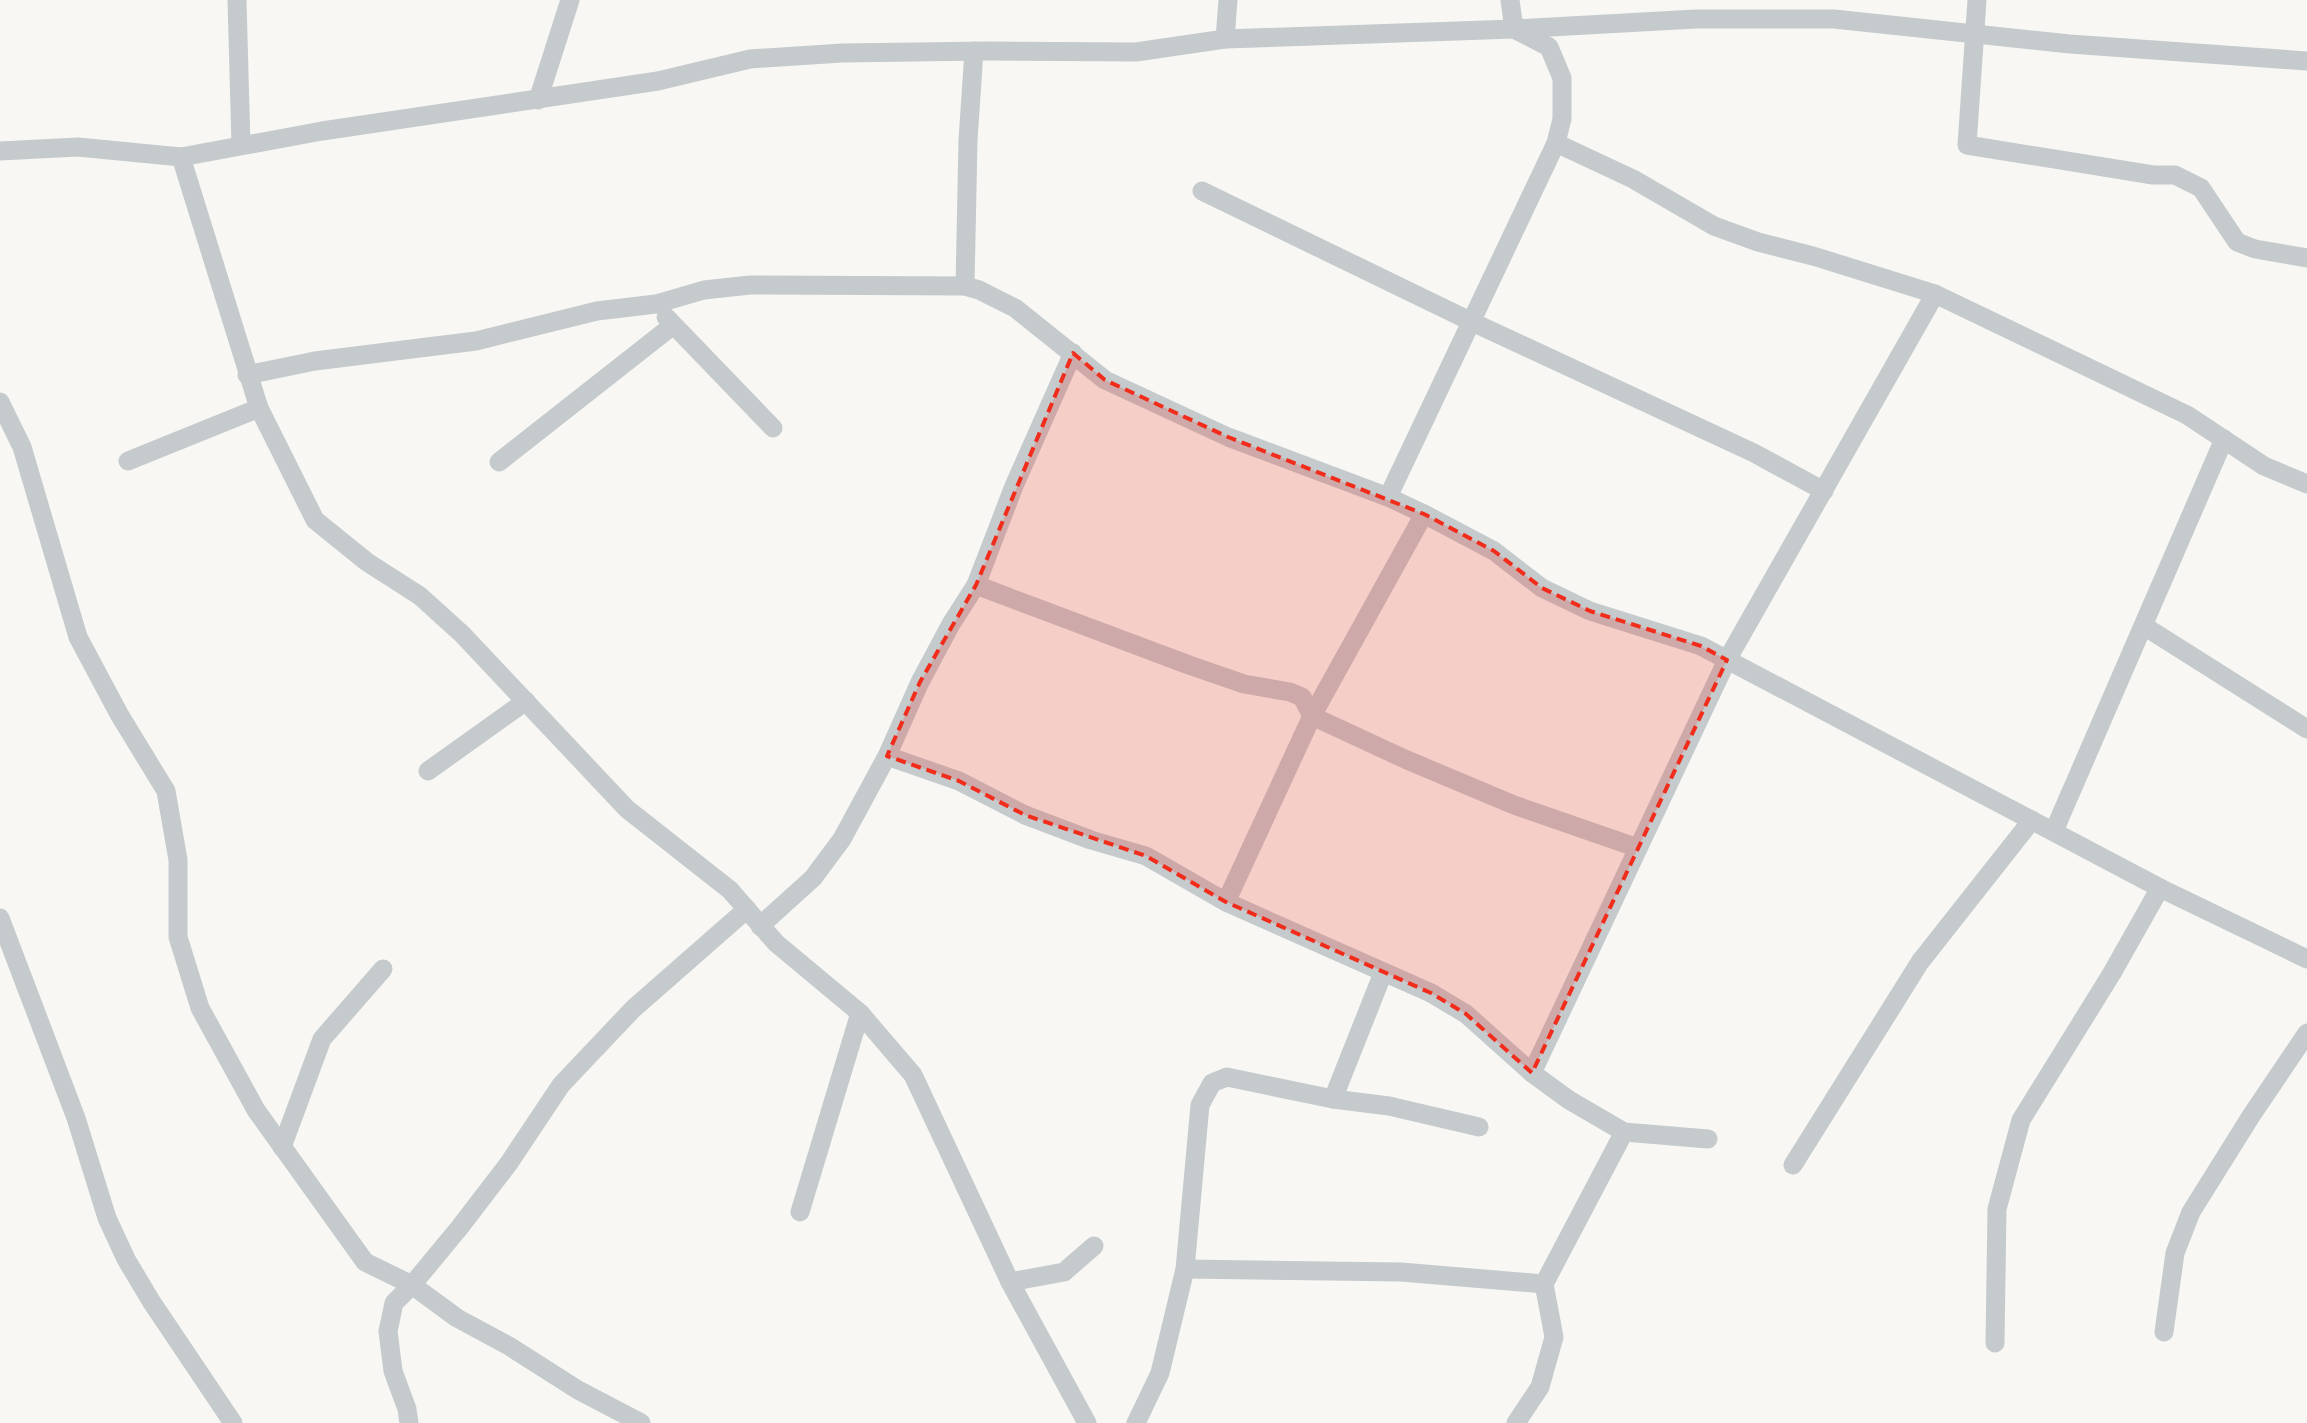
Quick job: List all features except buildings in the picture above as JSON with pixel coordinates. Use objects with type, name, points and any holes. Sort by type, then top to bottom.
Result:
[{"type":"street","points":[[237,0],[241,145]]},
{"type":"street","points":[[538,100],[570,0]]},
{"type":"street","points":[[1226,39],[1228,0]]},
{"type":"street","points":[[1510,0],[1514,29]]},
{"type":"street","points":[[1977,0],[1973,35],[1967,145],[2153,175],[2175,175],[2201,188],[2237,242],[2255,249],[2307,258]]},
{"type":"street","points":[[0,151],[78,147],[181,157],[322,131],[658,82],[750,59],[842,53],[974,51],[1136,52],[1226,39],[1514,29],[1696,19],[1834,19],[1973,35],[2307,61]]},
{"type":"street","points":[[1388,497],[1556,143],[1562,119],[1562,78],[1548,47],[1514,29]]},
{"type":"street","points":[[965,286],[968,140],[974,51]]},
{"type":"street","points":[[1556,143],[1633,179],[1714,226],[1758,242],[1813,256],[1935,294],[2187,415],[2264,466],[2307,484]]},
{"type":"street","points":[[181,157],[258,408],[315,520],[367,562],[420,596],[462,634],[628,809],[730,890],[776,943],[860,1012],[913,1075],[1010,1282],[1087,1423]]},
{"type":"street","points":[[1202,191],[1470,321],[1754,452],[1824,491]]},
{"type":"street","points":[[247,375],[315,361],[476,341],[597,311],[656,304],[704,290],[750,285],[965,286],[979,290],[1015,308],[1105,380],[1228,437],[1388,497],[1424,514],[1494,551],[1542,588],[1582,607],[1701,646],[2160,888],[2307,959]]},
{"type":"street","points":[[1532,1073],[1727,660],[1935,294]]},
{"type":"street","points":[[656,304],[672,326],[774,428]]},
{"type":"street","points":[[499,462],[672,326]]},
{"type":"street","points":[[760,926],[813,878],[842,839],[886,756],[920,682],[951,624],[976,585],[1014,486],[1073,353]]},
{"type":"street","points":[[0,402],[22,447],[78,637],[119,714],[166,791],[178,860],[178,937],[200,1008],[256,1110],[365,1262],[412,1285],[457,1318],[509,1346],[578,1390],[641,1423]]},
{"type":"street","points":[[128,461],[258,408]]},
{"type":"street","points":[[2054,831],[2224,439]]},
{"type":"street","points":[[1226,902],[1312,716],[1424,514]]},
{"type":"street","points":[[976,585],[1244,684],[1290,692],[1302,698],[1312,716],[1408,760],[1514,805],[1638,848]]},
{"type":"street","points":[[2144,626],[2307,729]]},
{"type":"street","points":[[428,772],[526,701]]},
{"type":"street","points":[[886,756],[959,781],[1024,815],[1091,840],[1146,856],[1226,902],[1431,993],[1466,1014],[1532,1073],[1569,1100],[1624,1132],[1708,1139]]},
{"type":"street","points":[[1793,1165],[1920,962],[2032,820]]},
{"type":"street","points":[[1995,1344],[1997,1209],[2021,1120],[2112,973],[2160,888]]},
{"type":"street","points":[[409,1423],[407,1409],[393,1370],[388,1331],[394,1302],[412,1285],[509,1163],[561,1084],[632,1009],[747,909]]},
{"type":"street","points":[[0,918],[76,1118],[107,1218],[126,1259],[151,1301],[233,1423]]},
{"type":"street","points":[[282,1147],[322,1039],[383,969]]},
{"type":"street","points":[[1333,1099],[1383,973]]},
{"type":"street","points":[[800,1212],[860,1012]]},
{"type":"street","points":[[2164,1332],[2176,1253],[2191,1212],[2251,1116],[2307,1033]]},
{"type":"street","points":[[1136,1423],[1160,1373],[1185,1268],[1200,1105],[1212,1083],[1227,1078],[1333,1099],[1389,1106],[1479,1127]]},
{"type":"street","points":[[1516,1423],[1540,1387],[1554,1337],[1544,1284],[1624,1132]]},
{"type":"street","points":[[1010,1282],[1064,1272],[1094,1246]]},
{"type":"street","points":[[1185,1268],[1401,1272],[1544,1284]]},
{"type":"highlighted area","points":[[1073,353],[1105,380],[1228,437],[1424,514],[1494,551],[1542,588],[1590,611],[1701,646],[1727,660],[1532,1073],[1466,1014],[1431,993],[1226,902],[1146,856],[1025,815],[959,781],[887,756],[920,682],[976,585]]}]
